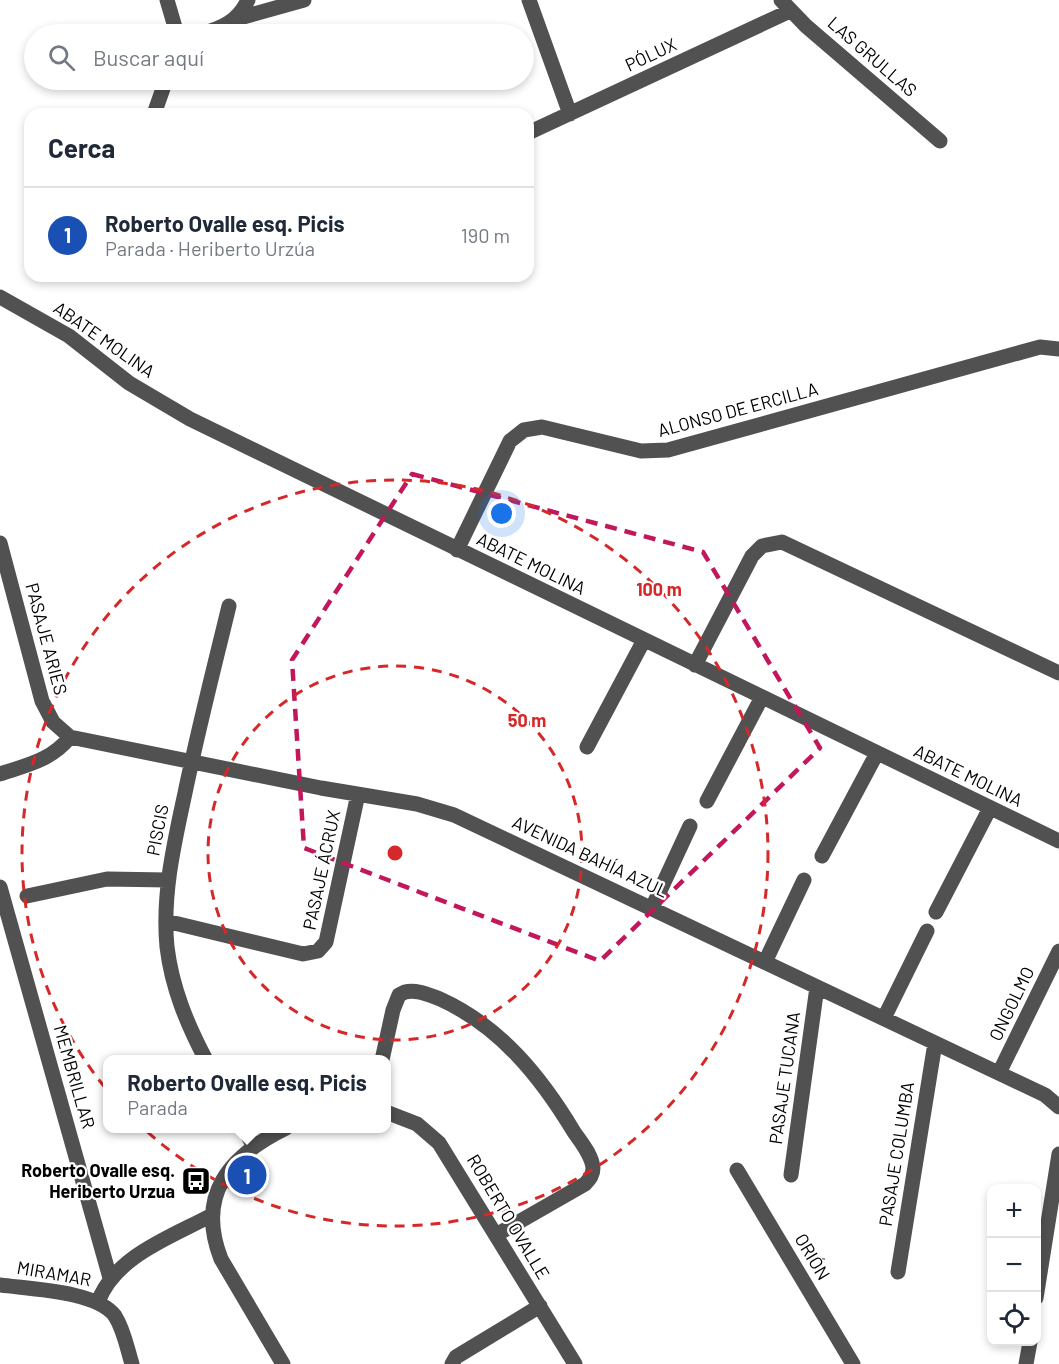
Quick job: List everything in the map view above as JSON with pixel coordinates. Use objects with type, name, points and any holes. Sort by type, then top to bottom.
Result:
[{"type":"street","points":[[167,0],[174,24]]},
{"type":"street","points":[[236,19],[248,0]]},
{"type":"street","points":[[228,24],[236,19],[304,0]]},
{"type":"street","points":[[529,0],[570,114]]},
{"type":"street","name":"PÓLUX","points":[[534,130],[785,5]]},
{"type":"street","name":"LAS GRULLAS","points":[[785,5],[940,141]]},
{"type":"street","points":[[156,108],[162,90]]},
{"type":"street","name":"ABATE MOLINA","points":[[0,297],[69,336],[158,402],[457,550],[1059,841]]},
{"type":"street","name":"ALONSO DE ERCILLA","points":[[457,550],[510,441],[524,430],[542,427],[641,451],[669,450],[1040,347],[1059,349]]},
{"type":"street","points":[[695,665],[752,556],[762,546],[775,542],[789,544],[1059,673]]},
{"type":"street","name":"PASAJE ARIES","points":[[0,543],[42,701],[53,722],[70,737]]},
{"type":"street","name":"PISCIS","points":[[204,1055],[193,1035],[172,977],[166,921],[168,880],[191,762],[229,606]]},
{"type":"street","points":[[587,747],[644,640]]},
{"type":"street","points":[[707,801],[762,697]]},
{"type":"street","points":[[0,774],[47,758],[62,747],[70,737]]},
{"type":"street","name":"AVENIDA BAHÍA AZUL","points":[[70,737],[417,804],[454,815],[1045,1095],[1059,1107]]},
{"type":"street","points":[[822,856],[877,753]]},
{"type":"street","name":"PASAJE ÁCRUX","points":[[166,921],[303,954],[318,951],[326,942],[358,794]]},
{"type":"street","points":[[936,912],[990,808]]},
{"type":"street","points":[[652,908],[690,826]]},
{"type":"street","points":[[27,896],[107,879],[168,880]]},
{"type":"street","points":[[765,962],[804,880]]},
{"type":"street","name":"MEMBRILLAR","points":[[0,887],[110,1278]]},
{"type":"street","points":[[884,1018],[927,931]]},
{"type":"street","name":"ONGOLMO","points":[[999,1073],[1059,951]]},
{"type":"street","name":"PASAJE TUCANA","points":[[791,1175],[817,987]]},
{"type":"street","points":[[383,1055],[396,1001],[405,992],[415,991],[458,1008],[490,1029],[523,1060],[556,1101],[590,1158],[593,1172],[590,1179],[496,1235]]},
{"type":"street","name":"PASAJE COLUMBA","points":[[898,1272],[935,1043]]},
{"type":"street","name":"ROBERTO OVALLE","points":[[391,1114],[417,1124],[439,1143],[575,1364]]},
{"type":"street","points":[[247,1133],[254,1147]]},
{"type":"street","points":[[278,1133],[254,1147],[226,1173],[214,1200],[212,1215],[215,1243],[221,1259],[283,1364]]},
{"type":"street","points":[[1037,1292],[1059,1154]]},
{"type":"street","name":"ORIÓN","points":[[737,1170],[854,1364]]},
{"type":"street","name":"MIRAMAR","points":[[0,1285],[98,1302],[110,1278],[128,1262],[212,1215]]},
{"type":"street","points":[[98,1302],[114,1315],[132,1364]]},
{"type":"street","points":[[452,1364],[456,1357],[540,1306]]},
{"type":"street","points":[[1026,1364],[1029,1346]]},
{"type":"highlighted area","points":[[412,474],[703,552],[820,748],[600,961],[304,848],[292,660]]},
{"type":"place","name":"Roberto Ovalle esq. Picis","points":[[247,1175]]},
{"type":"place","name":"Roberto Ovalle esq. Heriberto Urzua","points":[[196,1181]]}]
